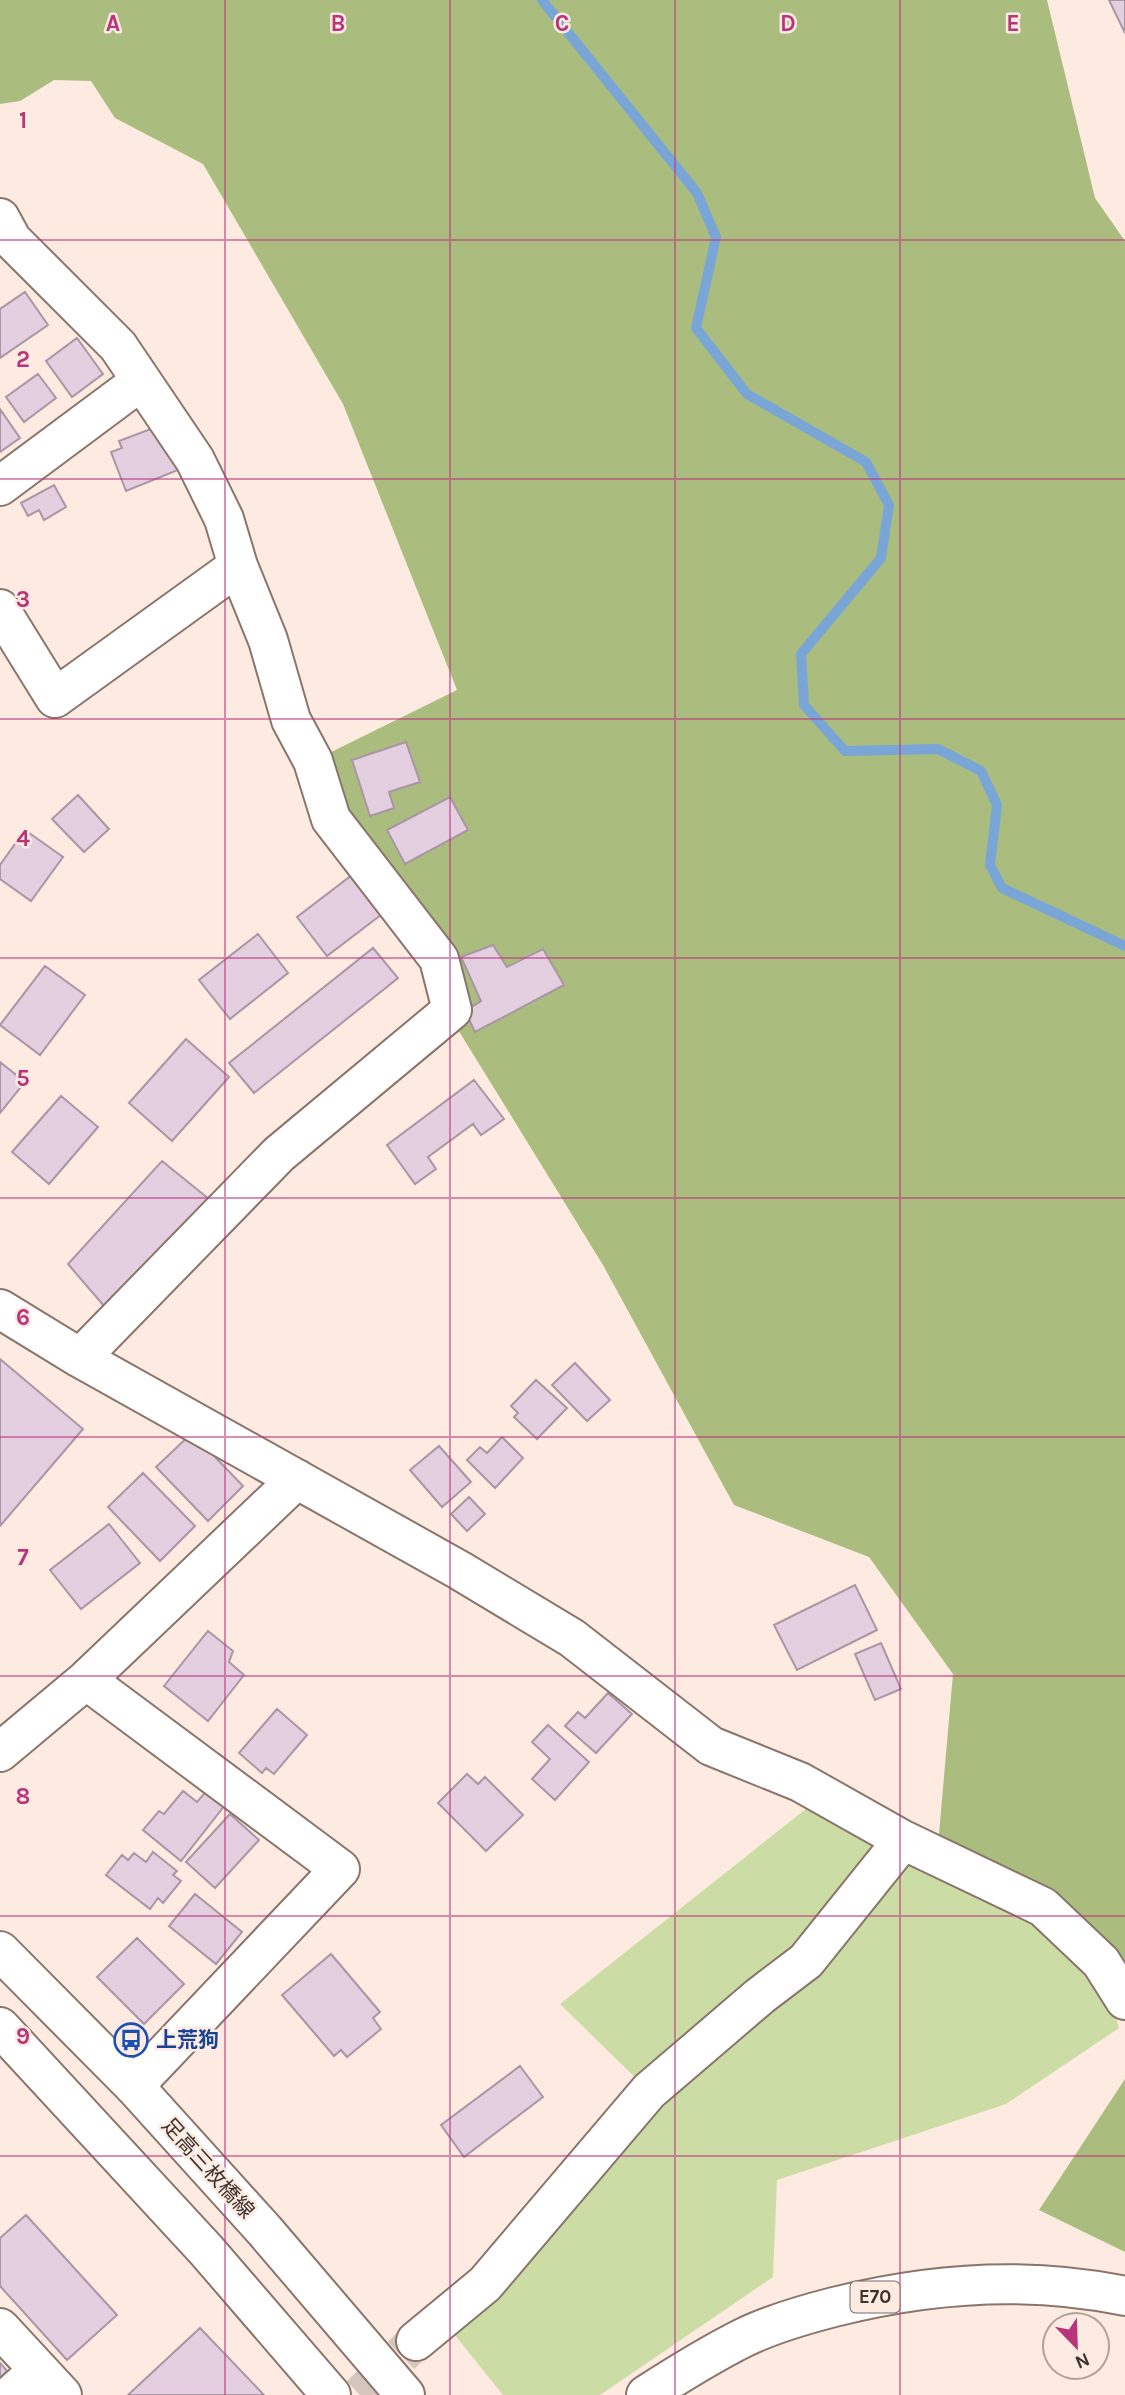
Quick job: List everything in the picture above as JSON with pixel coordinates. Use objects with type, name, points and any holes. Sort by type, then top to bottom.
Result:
[{"type":"main road","points":[[4,235],[118,346],[195,460],[224,520],[238,566],[268,640],[291,720],[313,761],[331,819],[439,959],[452,1010],[279,1154],[80,1357]]},
{"type":"main road","points":[[0,486],[141,381]]},
{"type":"main road","points":[[0,608],[55,698],[238,566]]},
{"type":"main road","points":[[0,1309],[80,1357],[459,1570],[572,1638],[711,1746],[800,1782],[903,1840],[1042,1907],[1101,1962],[1125,2000]]},
{"type":"main road","points":[[0,1752],[86,1680],[297,1479]]},
{"type":"main road","points":[[86,1680],[340,1869],[134,2086]]},
{"type":"main road","points":[[416,2341],[485,2284],[649,2091],[760,1996],[806,1961],[903,1840]]},
{"type":"main road","name":"足高三枚橋線","points":[[0,1951],[134,2086],[265,2231],[405,2395]]},
{"type":"main road","points":[[0,2027],[206,2250],[331,2395]]},
{"type":"main road","name":"E70","points":[[646,2395],[744,2337],[802,2316],[869,2298],[941,2286],[1014,2283],[1095,2290],[1125,2296]]},
{"type":"main road","points":[[0,2328],[50,2382],[11,2395]]},
{"type":"green space","points":[[0,0],[1047,0],[1095,198],[1125,241],[1125,1976],[1056,1907],[939,1834],[953,1674],[869,1557],[734,1505],[603,1265],[452,1020],[313,761],[457,690],[343,404],[203,164],[115,118],[91,81],[54,80],[20,101],[0,104]]},
{"type":"green space","points":[[816,1801],[1000,1886],[1110,1997],[1119,2028],[1006,2104],[777,2180],[773,2277],[600,2395],[503,2395],[442,2319],[649,2091],[560,2004]]},
{"type":"green space","points":[[1125,2079],[1125,2252],[1039,2210]]},
{"type":"building","points":[[1109,0],[1125,0],[1125,33]]},
{"type":"building","points":[[25,292],[48,325],[0,358],[0,309]]},
{"type":"building","points":[[77,338],[103,374],[72,397],[46,361]]},
{"type":"building","points":[[38,374],[56,398],[24,422],[6,397]]},
{"type":"building","points":[[0,409],[20,438],[0,452]]},
{"type":"building","points":[[161,425],[178,470],[126,491],[111,452],[122,448],[119,441]]},
{"type":"building","points":[[54,485],[66,507],[44,520],[39,510],[28,516],[21,503]]},
{"type":"building","points":[[406,742],[420,782],[389,792],[394,808],[370,816],[352,760]]},
{"type":"building","points":[[78,795],[109,829],[84,852],[52,819]]},
{"type":"building","points":[[450,797],[468,830],[405,864],[387,830]]},
{"type":"building","points":[[25,830],[63,857],[31,901],[0,879],[0,865]]},
{"type":"building","points":[[356,872],[386,911],[327,956],[297,917]]},
{"type":"building","points":[[258,934],[288,973],[230,1019],[199,980]]},
{"type":"building","points":[[493,945],[507,967],[543,949],[564,985],[475,1032],[465,1011],[481,1001],[461,957]]},
{"type":"building","points":[[373,948],[398,978],[254,1093],[229,1063]]},
{"type":"building","points":[[45,966],[85,995],[40,1055],[0,1025]]},
{"type":"building","points":[[186,1039],[229,1077],[172,1141],[129,1103]]},
{"type":"building","points":[[0,1062],[25,1082],[0,1113]]},
{"type":"building","points":[[474,1080],[504,1119],[481,1135],[473,1124],[428,1157],[436,1169],[415,1184],[387,1145]]},
{"type":"building","points":[[61,1096],[98,1127],[49,1184],[12,1152]]},
{"type":"building","points":[[162,1161],[209,1199],[104,1306],[68,1264]]},
{"type":"building","points":[[0,1359],[83,1429],[0,1526]]},
{"type":"building","points":[[575,1363],[610,1400],[587,1421],[552,1385]]},
{"type":"building","points":[[536,1380],[567,1408],[537,1439],[514,1417],[518,1413],[511,1406]]},
{"type":"building","points":[[192,1433],[243,1486],[208,1521],[156,1467]]},
{"type":"building","points":[[502,1437],[523,1458],[495,1488],[467,1460],[480,1447],[487,1453]]},
{"type":"building","points":[[439,1446],[471,1482],[442,1507],[410,1470]]},
{"type":"building","points":[[143,1473],[195,1526],[160,1561],[108,1507]]},
{"type":"building","points":[[469,1497],[485,1514],[467,1531],[451,1514]]},
{"type":"building","points":[[109,1524],[140,1563],[81,1609],[50,1570]]},
{"type":"building","points":[[855,1585],[877,1630],[797,1670],[774,1625]]},
{"type":"building","points":[[208,1631],[233,1651],[229,1662],[244,1675],[208,1721],[164,1686]]},
{"type":"building","points":[[881,1643],[901,1689],[875,1700],[855,1654]]},
{"type":"building","points":[[608,1693],[632,1714],[596,1753],[565,1726],[578,1712],[585,1718]]},
{"type":"building","points":[[277,1709],[307,1735],[274,1774],[266,1768],[262,1773],[239,1753]]},
{"type":"building","points":[[548,1725],[589,1762],[555,1800],[532,1779],[550,1759],[532,1742]]},
{"type":"building","points":[[467,1774],[478,1784],[485,1777],[523,1815],[486,1851],[438,1803]]},
{"type":"building","points":[[211,1786],[229,1800],[181,1861],[143,1830],[159,1811],[164,1814],[183,1791],[197,1802]]},
{"type":"building","points":[[230,1814],[259,1840],[215,1888],[186,1862]]},
{"type":"building","points":[[153,1852],[177,1871],[173,1875],[181,1881],[163,1903],[158,1898],[150,1909],[106,1875],[122,1855],[128,1860],[134,1853],[146,1862]]},
{"type":"building","points":[[195,1894],[242,1932],[216,1964],[169,1926]]},
{"type":"building","points":[[137,1938],[184,1984],[144,2024],[97,1977]]},
{"type":"building","points":[[331,1954],[380,2012],[373,2018],[381,2029],[347,2057],[341,2050],[334,2056],[282,1995]]},
{"type":"building","points":[[520,2066],[543,2097],[464,2157],[441,2125]]},
{"type":"building","points":[[26,2215],[117,2315],[67,2360],[0,2286],[0,2238]]},
{"type":"building","points":[[200,2328],[264,2395],[128,2395]]},
{"type":"building","points":[[0,2363],[7,2371],[0,2378]]},
{"type":"waterway","points":[[542,0],[697,193],[716,237],[696,328],[747,394],[866,462],[889,505],[881,558],[801,654],[804,705],[845,751],[938,749],[981,771],[997,805],[990,865],[1002,888],[1125,946]]},
{"type":"tunnel","points":[[360,2395],[416,2341]]},
{"type":"place","name":"上荒狗","points":[[131,2040]]}]
